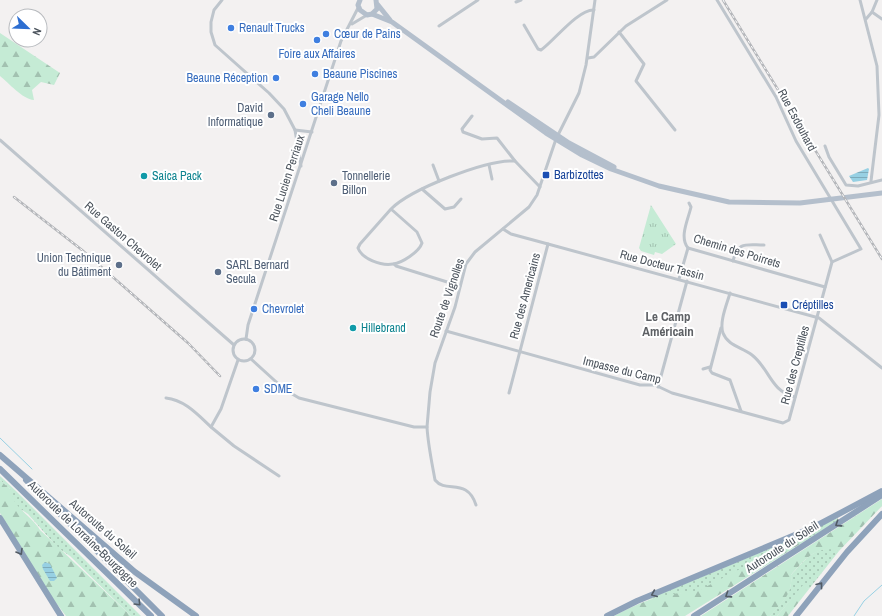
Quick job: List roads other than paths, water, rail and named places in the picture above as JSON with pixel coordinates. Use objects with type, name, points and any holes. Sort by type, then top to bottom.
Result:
[{"type":"highway","name":"Autoroute du Soleil","points":[[0,455],[141,576],[196,616]]},
{"type":"highway","name":"Autoroute de Lorraine-Bourgogne","points":[[0,468],[151,616]]},
{"type":"highway","name":"Autoroute de Lorraine-Bourgogne","points":[[17,470],[36,492],[162,616]]},
{"type":"highway","points":[[607,616],[637,601],[814,527],[882,490]]},
{"type":"highway","name":"Autoroute du Soleil","points":[[694,616],[882,495]]},
{"type":"highway","points":[[796,616],[846,552],[882,514]]},
{"type":"highway","points":[[0,518],[61,616]]},
{"type":"main road","points":[[354,0],[359,4],[362,12],[392,22]]},
{"type":"main road","points":[[370,15],[377,3],[392,22],[495,95],[598,163],[625,174],[689,194],[729,202],[777,204],[830,200],[882,192]]},
{"type":"street","points":[[222,0],[214,10],[211,22],[211,32],[215,45],[279,102],[295,130],[301,166]]},
{"type":"street","points":[[439,26],[478,0]]},
{"type":"street","points":[[516,2],[521,0]]},
{"type":"street","name":"Route de Vignolles","points":[[476,506],[469,492],[460,488],[442,485],[435,480],[432,455],[428,447],[427,426],[433,370],[466,264],[475,252],[532,203],[540,187],[557,137],[578,98],[588,58],[595,0]]},
{"type":"street","points":[[588,58],[594,57],[618,32],[667,0]]},
{"type":"street","name":"Rue Esdouhard","points":[[717,0],[776,97],[796,141],[861,249],[832,262]]},
{"type":"street","points":[[860,0],[877,66],[880,102],[871,181]]},
{"type":"street","points":[[866,19],[872,12],[877,0]]},
{"type":"street","name":"Rue Lucien Perriaux","points":[[246,339],[248,325],[342,41],[359,4]]},
{"type":"street","points":[[524,25],[538,49],[541,50],[560,31],[586,12],[594,10]]},
{"type":"street","points":[[872,12],[882,19]]},
{"type":"street","points":[[350,25],[370,15]]},
{"type":"street","points":[[618,32],[644,64],[636,81],[675,130]]},
{"type":"street","points":[[472,116],[462,129],[463,132],[482,139],[497,138],[515,162],[540,187]]},
{"type":"street","points":[[295,130],[312,132]]},
{"type":"street","name":"Rue Gaston Chevrolet","points":[[0,140],[234,345]]},
{"type":"street","points":[[824,146],[846,185],[858,186],[871,181],[882,180]]},
{"type":"street","points":[[391,209],[417,232],[422,243],[414,253],[394,264],[385,264],[365,257],[358,248],[391,209],[408,195],[439,181],[489,165],[515,162]]},
{"type":"street","points":[[433,165],[439,181]]},
{"type":"street","points":[[489,165],[492,179]]},
{"type":"street","points":[[422,189],[446,209],[454,207],[461,199]]},
{"type":"street","name":"Chemin des Poirrets","points":[[689,203],[691,207],[684,236],[684,243],[688,248],[825,287]]},
{"type":"street","name":"Rue Docteur Tassin","points":[[503,229],[511,234],[817,317],[882,368]]},
{"type":"street","points":[[817,317],[832,262],[820,235]]},
{"type":"street","name":"Rue des Americains","points":[[509,393],[548,244]]},
{"type":"street","points":[[733,261],[736,251],[742,245],[764,245]]},
{"type":"street","points":[[680,279],[688,248]]},
{"type":"street","points":[[394,264],[396,266],[460,286]]},
{"type":"street","points":[[658,387],[687,281]]},
{"type":"street","points":[[730,293],[710,367],[712,373],[730,380],[741,411]]},
{"type":"street","name":"Rue des Creptilles","points":[[790,417],[817,317]]},
{"type":"street","points":[[722,324],[724,334],[730,343],[752,354],[758,360],[779,390],[795,398]]},
{"type":"street","name":"Impasse du Camp","points":[[446,331],[640,385],[658,387],[672,393],[783,423],[788,422],[790,417]]},
{"type":"street","points":[[246,339],[252,342],[255,349],[251,359],[245,362],[238,360],[233,352],[234,345],[239,340],[246,339]]},
{"type":"street","points":[[251,359],[284,389],[299,398],[414,427],[427,426]]},
{"type":"street","points":[[211,427],[221,409],[238,360]]},
{"type":"street","points":[[703,368],[710,367]]},
{"type":"street","points":[[166,398],[175,399],[185,404],[234,446],[279,476]]},
{"type":"water","points":[[868,168],[867,180],[853,182],[849,176]]},
{"type":"water","points":[[45,562],[50,564],[57,578],[54,581],[50,581],[43,569],[42,565]]},
{"type":"waterway","points":[[0,438],[32,469]]},
{"type":"waterway","points":[[854,616],[864,601],[882,585]]},
{"type":"railway","points":[[723,0],[882,259]]},
{"type":"railway","points":[[14,197],[82,250],[188,343],[220,376]]},
{"type":"place","name":"Renault Trucks","points":[[231,28]]},
{"type":"place","name":"Cœur de Pains","points":[[326,34]]},
{"type":"place","name":"Foire aux Affaires","points":[[317,40]]},
{"type":"place","name":"Beaune Piscines","points":[[315,74]]},
{"type":"place","name":"Beaune Réception","points":[[276,78]]},
{"type":"place","name":"Garage Nello Cheli Beaune","points":[[303,104]]},
{"type":"place","name":"David Informatique","points":[[271,115]]},
{"type":"place","name":"Barbizottes","points":[[546,175]]},
{"type":"place","name":"Saica Pack","points":[[144,176]]},
{"type":"place","name":"Tonnellerie Billon","points":[[334,183]]},
{"type":"place","name":"Union Technique du Bâtiment","points":[[119,265]]},
{"type":"place","name":"SARL Bernard Secula","points":[[218,272]]},
{"type":"place","name":"Créptilles","points":[[784,305]]},
{"type":"place","name":"Chevrolet","points":[[254,309]]},
{"type":"place","name":"Hillebrand","points":[[353,328]]},
{"type":"place","name":"SDME","points":[[256,389]]},
{"type":"district","name":"Le Camp Américain","points":[[668,324]]}]
